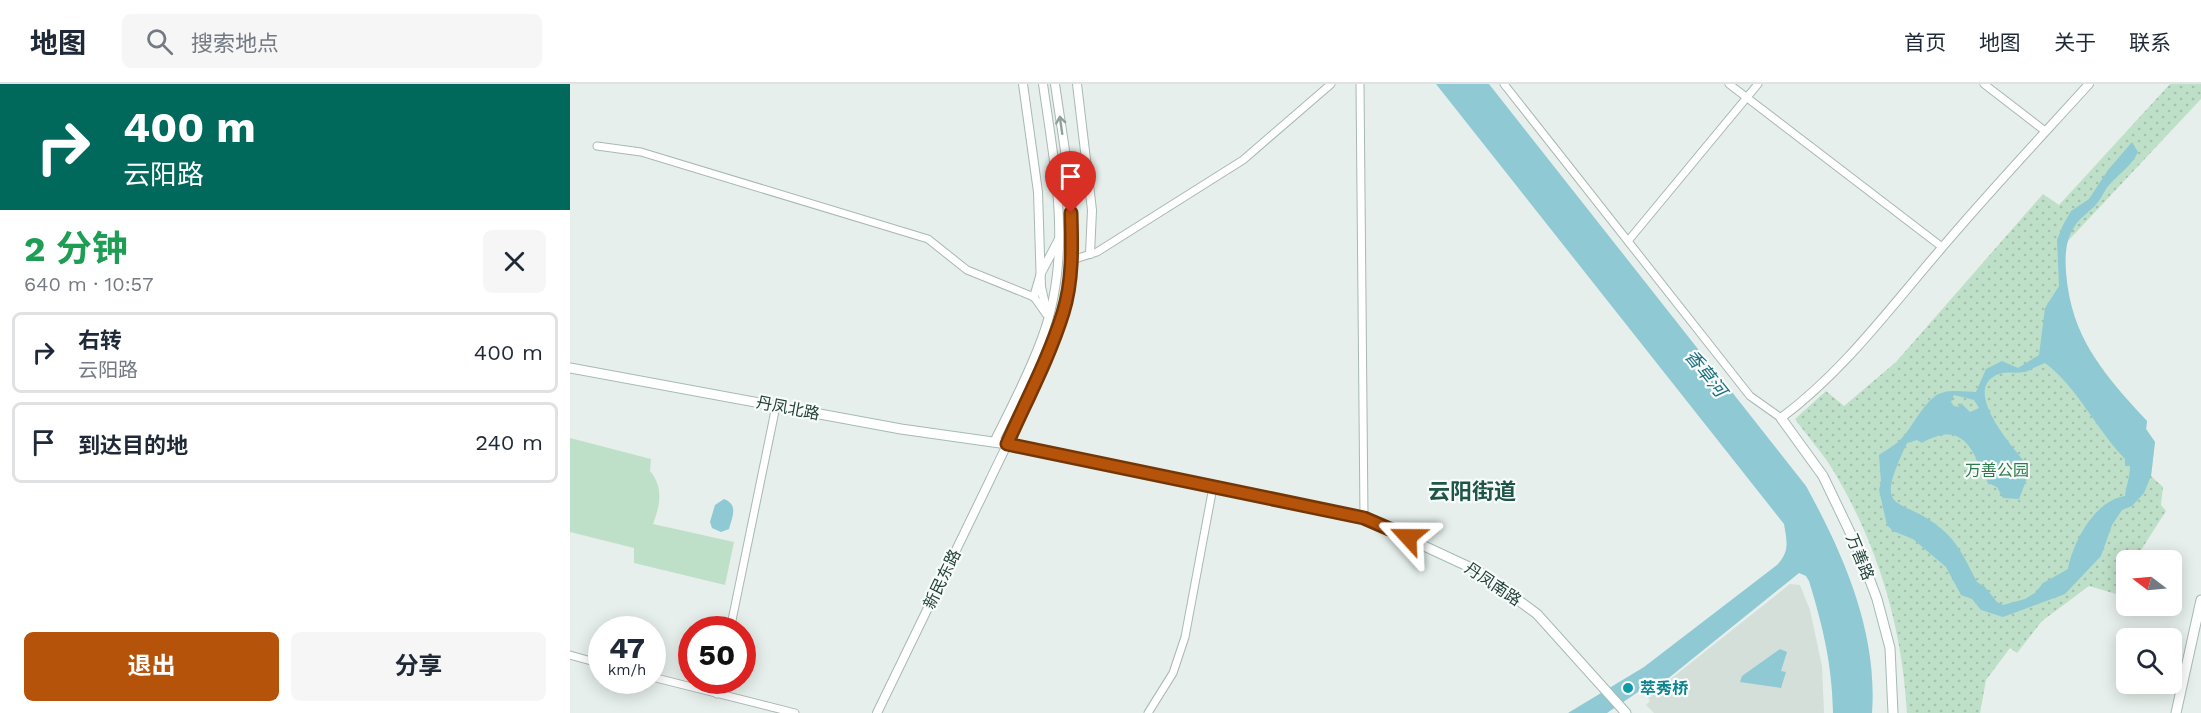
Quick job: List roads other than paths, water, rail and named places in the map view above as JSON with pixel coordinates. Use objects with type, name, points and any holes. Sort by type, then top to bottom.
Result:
[{"type":"main road","name":"丹凤北路","points":[[570,368],[901,429],[1007,444]]},
{"type":"main road","name":"万善路","points":[[1781,418],[1823,476],[1866,570],[1890,648],[1893,713]]},
{"type":"main road","name":"丹凤南路","points":[[1007,444],[1364,518],[1480,572],[1536,614],[1623,710]]},
{"type":"main road","points":[[2176,713],[2201,600]]},
{"type":"street","points":[[1023,84],[1038,192],[1041,287],[1048,316]]},
{"type":"street","points":[[994,442],[1043,337],[1054,292],[1060,237],[1060,208],[1043,84]]},
{"type":"street","name":"新民东路","points":[[877,713],[1007,444],[1047,356],[1063,312],[1072,260],[1070,192],[1055,84]]},
{"type":"street","points":[[1077,84],[1092,210],[1090,254]]},
{"type":"street","points":[[1072,260],[1090,254],[1243,160],[1331,84]]},
{"type":"street","points":[[1360,84],[1364,518]]},
{"type":"street","points":[[1504,84],[1750,396],[1781,418],[1808,399],[1838,369],[1942,247],[2089,84]]},
{"type":"street","points":[[1729,84],[1942,247]]},
{"type":"street","points":[[1628,241],[1758,84]]},
{"type":"street","points":[[1984,84],[2045,131]]},
{"type":"street","points":[[597,146],[640,152],[928,239],[967,270],[1034,297],[1048,316]]},
{"type":"street","points":[[1034,297],[1041,273],[1060,237]]},
{"type":"street","points":[[733,616],[776,406]]},
{"type":"street","points":[[1148,713],[1173,673],[1185,636],[1213,487]]},
{"type":"street","points":[[570,655],[588,660]]},
{"type":"street","points":[[717,694],[795,713]]},
{"type":"water","name":"香草河","points":[[1436,84],[1489,84],[1806,486],[1833,539],[1856,595],[1870,653],[1872,713],[1833,713],[1829,662],[1822,630],[1809,581],[1806,576],[1799,573],[1655,689],[1641,690],[1607,713],[1568,713],[1644,667],[1777,565],[1786,551],[1784,524]]},
{"type":"water","points":[[2132,142],[2138,152],[2135,157],[2109,185],[2096,205],[2078,221],[2072,230],[2066,248],[2069,295],[2082,336],[2092,354],[2117,388],[2147,421],[2146,429],[2155,442],[2151,476],[2144,493],[2132,506],[2122,510],[2112,525],[2101,556],[2065,594],[2003,617],[1981,610],[1972,599],[1961,595],[1946,567],[1913,539],[1893,531],[1887,525],[1879,490],[1881,482],[1879,455],[1900,441],[1925,406],[1938,394],[1954,391],[1976,392],[1986,369],[2002,361],[2018,368],[2039,355],[2045,308],[2059,286],[2057,240],[2071,211],[2089,199],[2108,170]],"holes":[[[2045,363],[2067,384],[2125,459],[2125,466],[2130,466],[2129,474],[2125,496],[2104,505],[2087,524],[2080,535],[2068,569],[2043,583],[2035,593],[2025,599],[2003,605],[1977,582],[1959,548],[1944,531],[1896,501],[1891,494],[1891,484],[1907,443],[1917,440],[1922,443],[1948,435],[1958,437],[1965,442],[1988,483],[1997,487],[2003,498],[2019,499],[2029,467],[2004,436],[1988,409],[1985,396],[1986,385],[1997,375],[2024,372]],[[1954,395],[1974,400],[1979,408],[1970,412],[1961,403],[1959,407],[1954,406],[1951,402]]]},
{"type":"water","points":[[724,499],[732,505],[733,512],[729,529],[721,532],[712,528],[710,522],[715,505]]},
{"type":"water","points":[[1780,649],[1787,652],[1781,671],[1786,672],[1781,688],[1740,682],[1742,676]]},
{"type":"place","name":"萃秀桥","points":[[1628,688]]},
{"type":"district","name":"云阳街道","points":[[1472,491]]},
{"type":"park label","name":"万善公园","points":[[1997,470]]}]
